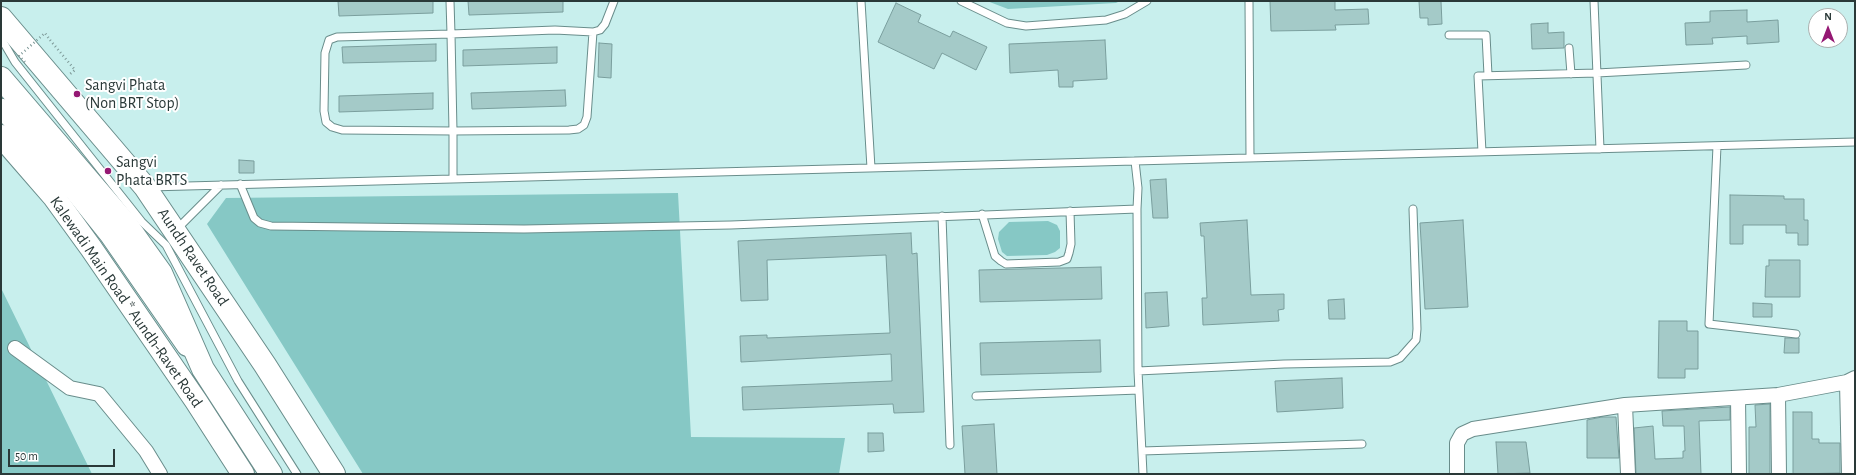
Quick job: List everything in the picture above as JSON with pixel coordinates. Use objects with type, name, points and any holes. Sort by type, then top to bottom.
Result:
[{"type":"main road","name":"Aundh Ravet Road","points":[[1,18],[145,187],[171,238],[315,443],[334,474]]},
{"type":"main road","points":[[1,78],[126,224],[161,273],[203,368]]},
{"type":"main road","points":[[3,109],[75,190],[110,235],[203,368],[271,474]]},
{"type":"main road","name":"Kalewadi Main Road * Aundh-Ravet Road","points":[[1,136],[54,197],[126,298],[243,474]]},
{"type":"main road","points":[[154,300],[183,382]]},
{"type":"main road","points":[[315,443],[325,474]]},
{"type":"street","points":[[16,348],[70,388],[99,394],[146,451],[160,474]]},
{"type":"street","points":[[1457,474],[1457,443],[1462,434],[1473,429],[1625,405],[1778,395],[1851,380],[1849,474]]},
{"type":"street","points":[[1778,395],[1779,474]]},
{"type":"street","points":[[1738,398],[1739,474]]},
{"type":"street","points":[[1625,405],[1628,474]]},
{"type":"lane","points":[[450,1],[453,178]]},
{"type":"lane","points":[[593,32],[587,117],[584,125],[578,129],[453,131],[342,130],[332,127],[326,122],[324,111],[325,53],[329,40],[337,37],[555,30],[593,32],[600,30],[605,24],[614,1]]},
{"type":"lane","points":[[861,1],[871,168]]},
{"type":"lane","points":[[962,1],[1007,23],[1026,26],[1113,19],[1147,1]]},
{"type":"lane","points":[[1249,1],[1250,158]]},
{"type":"lane","points":[[1594,1],[1600,149]]},
{"type":"lane","points":[[1,30],[18,46],[125,169],[167,225],[171,238],[238,381],[298,474]]},
{"type":"lane","points":[[1449,35],[1486,35],[1488,75]]},
{"type":"lane","points":[[1,38],[15,62],[142,222],[171,238]]},
{"type":"lane","points":[[1569,48],[1571,74]]},
{"type":"lane","points":[[1482,152],[1478,76],[1597,73],[1746,65]]},
{"type":"lane","points":[[145,187],[1855,142]]},
{"type":"lane","points":[[1717,146],[1709,324],[1796,334]]},
{"type":"lane","points":[[1135,161],[1138,188],[1138,371],[1143,474]]},
{"type":"lane","points":[[240,184],[254,218],[260,223],[271,226],[532,229],[731,225],[1070,210],[1137,209]]},
{"type":"lane","points":[[171,238],[221,185]]},
{"type":"lane","points":[[1138,371],[1284,364],[1390,362],[1400,358],[1416,340],[1417,329],[1413,209]]},
{"type":"lane","points":[[982,214],[995,256],[1001,261],[1006,264],[1059,262],[1067,259],[1071,244],[1070,210]]},
{"type":"lane","points":[[942,216],[950,445]]},
{"type":"lane","points":[[976,396],[1139,390]]},
{"type":"lane","points":[[1142,451],[1362,444]]},
{"type":"path","points":[[25,62],[19,56],[45,33],[50,40]]},
{"type":"shaded area","points":[[987,1],[1120,1],[1116,3],[1008,9]]},
{"type":"shaded area","points":[[678,193],[691,437],[845,438],[839,474],[363,474],[207,224],[226,198]]},
{"type":"shaded area","points":[[1048,221],[1057,225],[1060,231],[1060,248],[1055,252],[1047,255],[1007,256],[1002,252],[998,239],[999,232],[1009,222]]},
{"type":"shaded area","points":[[1,288],[92,474],[1,474]]},
{"type":"building","points":[[338,1],[433,1],[433,13],[339,16]]},
{"type":"building","points":[[468,1],[563,1],[563,12],[469,15]]},
{"type":"building","points":[[1270,1],[1335,1],[1335,10],[1368,9],[1369,24],[1335,25],[1336,30],[1271,31]]},
{"type":"building","points":[[1419,1],[1441,1],[1442,24],[1428,25],[1428,18],[1420,18]]},
{"type":"building","points":[[896,3],[921,15],[918,22],[950,37],[953,31],[987,47],[976,70],[942,53],[934,69],[878,42]]},
{"type":"building","points":[[1747,10],[1747,22],[1778,20],[1779,42],[1747,44],[1747,36],[1712,38],[1713,44],[1686,45],[1685,23],[1710,22],[1710,11]]},
{"type":"building","points":[[1548,23],[1548,33],[1564,32],[1564,48],[1532,49],[1531,24]]},
{"type":"building","points":[[1105,40],[1107,79],[1073,81],[1073,87],[1059,87],[1058,70],[1010,73],[1009,44]]},
{"type":"building","points":[[599,43],[612,44],[611,78],[598,77]]},
{"type":"building","points":[[436,44],[436,61],[343,63],[342,47]]},
{"type":"building","points":[[557,47],[557,63],[463,66],[463,50]]},
{"type":"building","points":[[565,90],[566,106],[472,109],[471,93]]},
{"type":"building","points":[[433,93],[433,109],[339,112],[339,96]]},
{"type":"building","points":[[239,160],[254,161],[254,173],[239,173]]},
{"type":"building","points":[[1166,179],[1168,218],[1153,218],[1150,180]]},
{"type":"building","points":[[1730,195],[1784,196],[1784,199],[1804,199],[1804,220],[1808,220],[1808,245],[1798,245],[1798,233],[1786,233],[1786,225],[1743,225],[1743,244],[1730,244]]},
{"type":"building","points":[[1247,220],[1251,295],[1284,294],[1284,309],[1278,310],[1279,321],[1203,325],[1202,298],[1207,298],[1204,236],[1201,236],[1200,223]]},
{"type":"building","points":[[1463,220],[1468,307],[1425,309],[1420,223]]},
{"type":"building","points":[[911,233],[912,254],[917,253],[924,412],[894,413],[893,404],[743,410],[742,387],[892,381],[891,354],[741,362],[740,336],[767,335],[767,338],[890,333],[886,255],[767,260],[768,300],[741,301],[738,241]]},
{"type":"building","points":[[1769,260],[1800,260],[1800,297],[1765,297],[1766,266],[1769,266]]},
{"type":"building","points":[[1101,267],[1102,299],[980,302],[979,270]]},
{"type":"building","points":[[1167,292],[1169,326],[1146,328],[1145,293]]},
{"type":"building","points":[[1344,299],[1345,319],[1329,319],[1328,300]]},
{"type":"building","points":[[1753,303],[1772,304],[1772,317],[1753,317]]},
{"type":"building","points":[[1659,321],[1687,321],[1687,331],[1698,331],[1698,369],[1685,369],[1685,378],[1658,378]]},
{"type":"building","points":[[1785,338],[1799,338],[1799,353],[1784,353]]},
{"type":"building","points":[[1100,340],[1101,372],[981,375],[980,343]]},
{"type":"building","points":[[1342,378],[1343,408],[1277,412],[1275,381]]},
{"type":"building","points":[[1770,404],[1770,474],[1749,474],[1749,427],[1756,427],[1755,405]]},
{"type":"building","points":[[1730,407],[1730,420],[1699,421],[1701,474],[1636,474],[1634,428],[1653,426],[1655,459],[1683,458],[1683,451],[1685,451],[1684,426],[1663,426],[1662,411]]},
{"type":"building","points":[[1793,412],[1812,412],[1812,439],[1819,439],[1819,443],[1840,443],[1840,473],[1793,474]]},
{"type":"building","points":[[1602,417],[1616,417],[1619,458],[1587,458],[1587,420]]},
{"type":"building","points":[[994,424],[997,474],[965,474],[962,426]]},
{"type":"building","points":[[868,433],[883,433],[884,451],[868,452]]},
{"type":"building","points":[[1496,442],[1526,442],[1530,473],[1498,474]]},
{"type":"place","name":"Sangvi Phata (Non BRT Stop)","points":[[77,94]]},
{"type":"place","name":"Sangvi Phata BRTS","points":[[108,171]]}]
